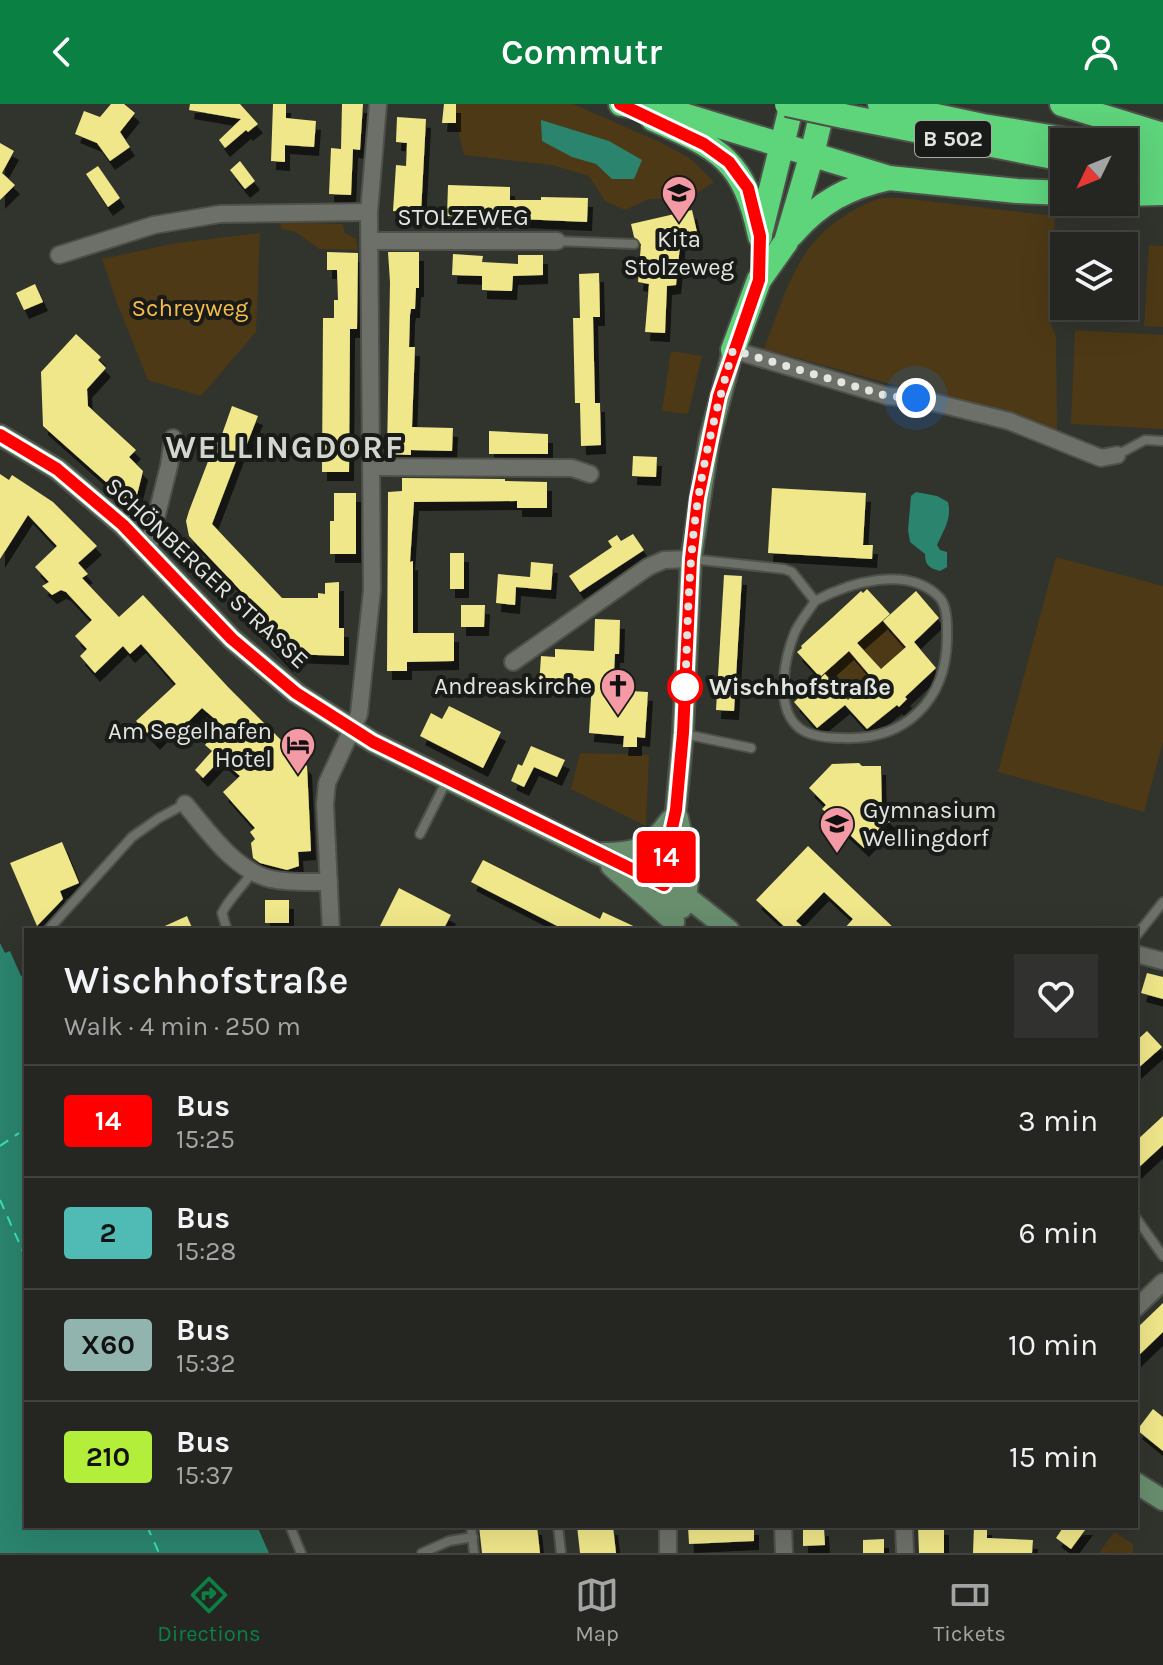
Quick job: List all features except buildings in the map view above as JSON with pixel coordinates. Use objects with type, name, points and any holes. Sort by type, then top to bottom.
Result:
[{"type":"highway","points":[[621,104],[680,114],[889,178],[1050,192]]},
{"type":"highway","points":[[621,104],[704,144],[729,162],[748,188],[760,236]]},
{"type":"highway","name":"B 502","points":[[790,104],[834,110],[1050,156]]},
{"type":"highway","points":[[759,280],[760,236],[790,104]]},
{"type":"highway","name":"B 502","points":[[880,104],[1050,137]]},
{"type":"highway","points":[[1062,104],[1163,135]]},
{"type":"highway","points":[[786,242],[812,154],[834,110]]},
{"type":"highway","points":[[1138,150],[1163,153]]},
{"type":"highway","points":[[1138,170],[1163,173]]},
{"type":"highway","points":[[733,350],[759,280],[805,219],[829,200],[850,189],[889,178]]},
{"type":"highway","points":[[1138,194],[1163,193]]},
{"type":"street","points":[[331,928],[325,804],[327,783],[359,714],[372,590],[369,212],[378,104]]},
{"type":"street","points":[[59,255],[154,225],[220,214],[369,212]]},
{"type":"street","name":"STOLZEWEG","points":[[370,241],[557,241]]},
{"type":"street","points":[[677,927],[664,885],[667,851],[676,810],[683,733],[691,559],[709,441],[733,350],[887,396],[916,398],[1009,421],[1101,458],[1117,455]]},
{"type":"street","name":"SCHÖNBERGER STRASSE","points":[[0,435],[57,469],[148,550],[251,656],[296,693],[353,730],[687,897],[726,928]]},
{"type":"street","points":[[148,550],[173,438]]},
{"type":"street","points":[[372,467],[572,468],[590,474]]},
{"type":"street","points":[[513,662],[648,567],[664,560],[691,559]]},
{"type":"street","points":[[185,804],[234,858],[252,872],[280,880],[329,882]]},
{"type":"street","points":[[596,853],[635,851],[655,840],[676,810]]},
{"type":"street","points":[[676,810],[684,849],[687,897],[677,927]]},
{"type":"street","name":"SCHÖNBERGER STRASSE","points":[[596,853],[677,927]]},
{"type":"street","points":[[1138,955],[1163,961]]},
{"type":"street","points":[[1138,1306],[1163,1282]]},
{"type":"street","points":[[1138,1484],[1163,1500]]},
{"type":"street","points":[[668,1528],[668,1553]]},
{"type":"street","points":[[783,1528],[784,1553]]},
{"type":"street","points":[[904,1528],[905,1553]]},
{"type":"lane","points":[[557,241],[634,244]]},
{"type":"lane","points":[[1117,455],[1145,440],[1163,441]]},
{"type":"lane","points":[[691,559],[784,569],[792,572],[815,601]]},
{"type":"lane","points":[[892,580],[927,588],[942,600],[947,636],[942,674],[935,692],[913,718],[878,735],[860,738],[822,736],[796,726],[785,701],[787,659],[796,631],[815,601],[853,584],[892,580]]},
{"type":"lane","points":[[683,733],[751,748]]},
{"type":"lane","points":[[420,834],[448,779]]},
{"type":"lane","points":[[50,928],[132,837],[185,804]]},
{"type":"lane","points":[[226,928],[222,913],[252,872]]},
{"type":"lane","points":[[1138,933],[1163,902]]},
{"type":"lane","points":[[1138,1221],[1163,1256]]},
{"type":"lane","points":[[291,1528],[301,1553]]},
{"type":"lane","points":[[471,1528],[474,1553]]},
{"type":"lane","points":[[558,1528],[561,1553]]},
{"type":"lane","points":[[422,1553],[449,1541],[473,1537]]},
{"type":"green space","points":[[456,104],[573,104],[691,159],[714,182],[700,191],[678,198],[649,199],[625,210],[605,201],[589,176],[552,165],[464,155],[456,123]]},
{"type":"green space","points":[[880,198],[902,198],[1055,216],[1054,232],[1050,232],[1050,320],[1056,337],[1057,430],[764,349],[802,258],[832,225]]},
{"type":"green space","points":[[280,222],[343,224],[345,233],[356,239],[358,250],[319,249],[296,232],[281,229]]},
{"type":"green space","name":"Schreyweg","points":[[260,233],[256,332],[201,396],[148,380],[102,259],[177,243]]},
{"type":"green space","points":[[1149,245],[1163,246],[1163,327],[1144,326]]},
{"type":"green space","points":[[1075,330],[1163,335],[1163,429],[1071,424]]},
{"type":"green space","points":[[671,351],[702,356],[688,414],[662,411]]},
{"type":"green space","points":[[1056,557],[1163,586],[1163,742],[1144,812],[998,772]]},
{"type":"green space","points":[[882,621],[906,647],[848,700],[824,673],[849,651],[851,653],[857,643]]},
{"type":"green space","points":[[580,753],[649,755],[646,826],[571,789]]},
{"type":"green space","points":[[1114,1532],[1133,1544],[1133,1553],[1099,1553]]},
{"type":"shaded area","points":[[541,120],[609,141],[642,160],[634,179],[612,179],[596,164],[572,157],[542,141]]},
{"type":"shaded area","points":[[916,492],[937,496],[948,502],[948,519],[937,545],[947,552],[947,567],[940,571],[928,566],[925,554],[910,542],[911,496]]},
{"type":"shaded area","points":[[0,943],[5,953],[10,951],[21,976],[24,975],[24,1528],[258,1528],[269,1553],[0,1553]]},
{"type":"ferry route","points":[[0,1146],[19,1133]]},
{"type":"ferry route","points":[[0,1200],[24,1254]]},
{"type":"ferry route","points":[[148,1528],[159,1553]]},
{"type":"bus line","name":"14","points":[[0,435],[57,469],[123,525],[232,639],[296,693],[373,742],[664,885],[667,851],[676,810],[683,733],[691,559],[698,498],[719,396],[759,280],[760,236],[748,188],[729,162],[704,144],[620,104]]},
{"type":"place","name":"Kita Stolzeweg","points":[[679,224]]},
{"type":"place","name":"Wischhofstraße","points":[[685,687]]},
{"type":"place","name":"Andreaskirche","points":[[618,717]]},
{"type":"place","name":"Am Segelhafen Hotel","points":[[298,776]]},
{"type":"place","name":"Gymnasium Wellingdorf","points":[[837,855]]},
{"type":"district","name":"WELLINGDORF","points":[[285,447]]},
{"type":"route","points":[[685,687],[685,690],[691,559],[698,498],[719,396],[733,350],[887,396],[916,398]]}]
